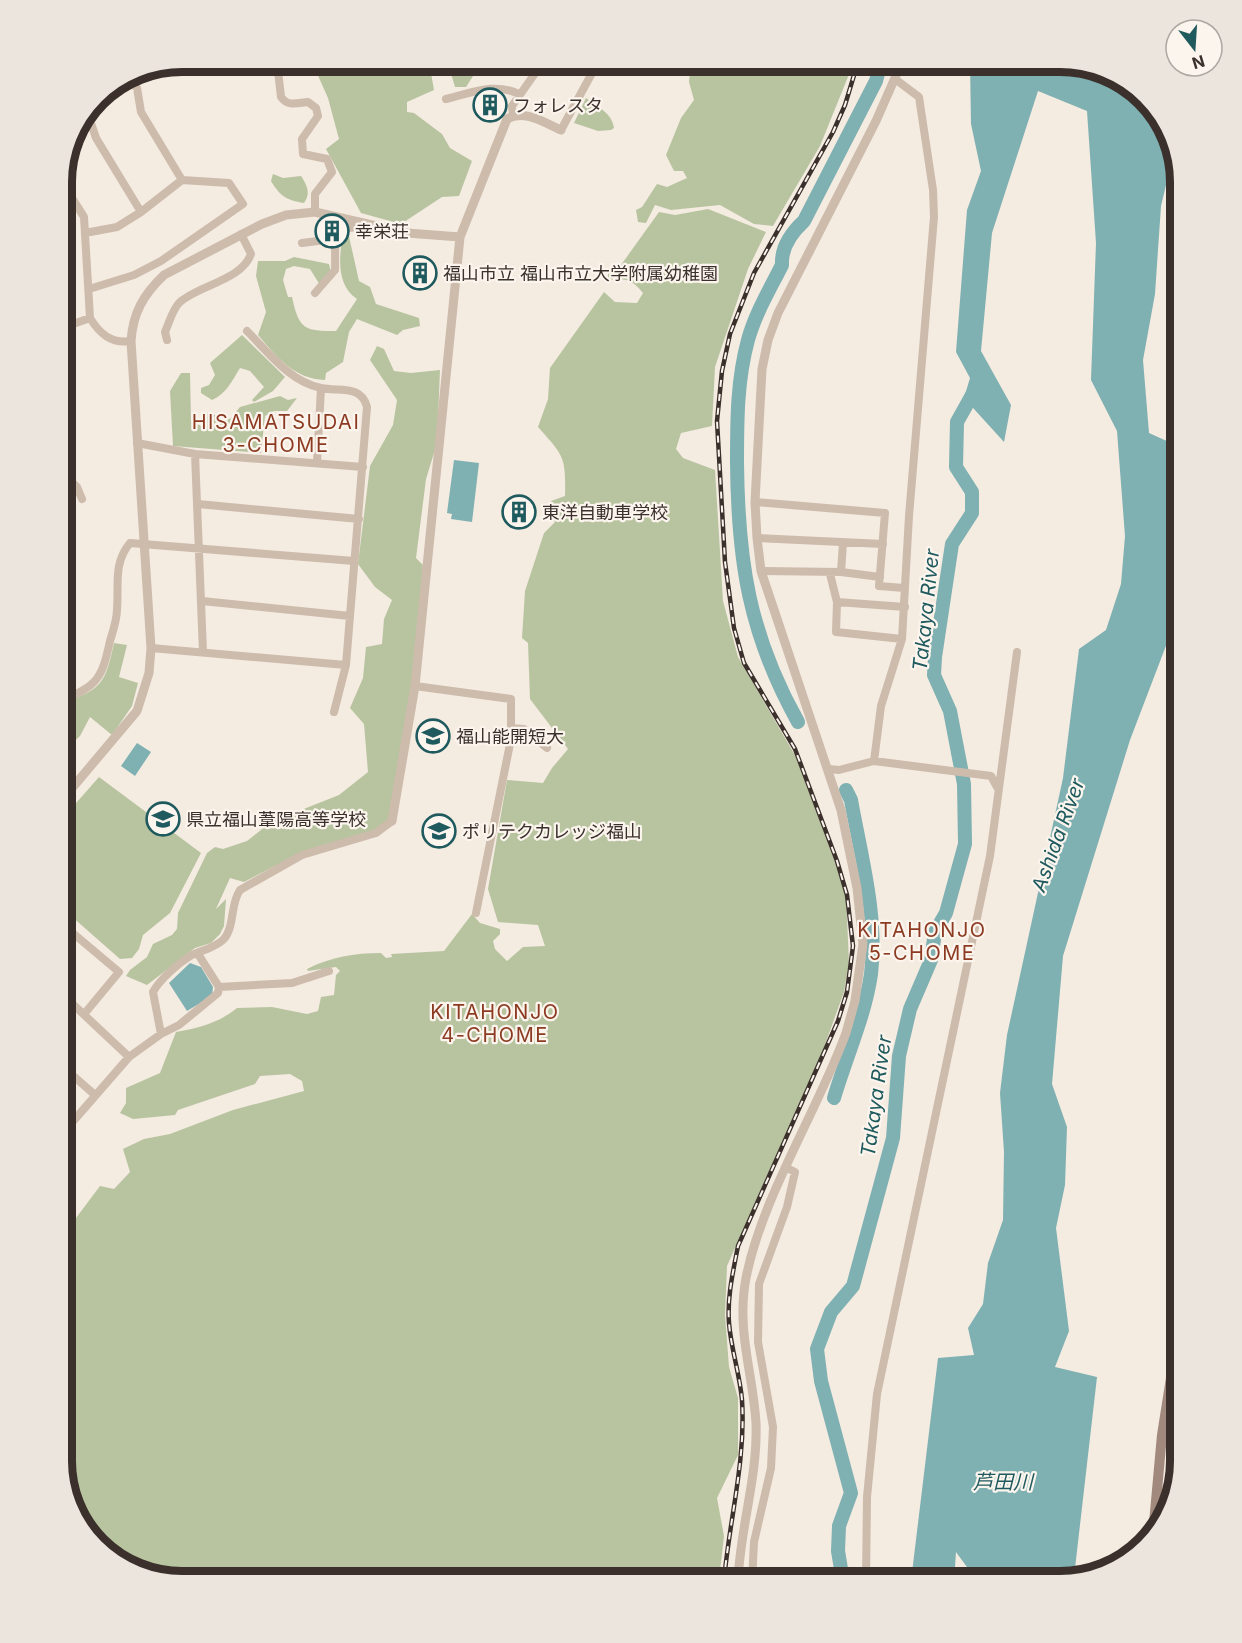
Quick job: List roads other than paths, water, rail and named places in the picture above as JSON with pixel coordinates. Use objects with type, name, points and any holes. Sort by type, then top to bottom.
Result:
[{"type":"main road","points":[[1155,1517],[1162,1435],[1170,1384]]},
{"type":"street","points":[[278,72],[281,98],[290,104],[308,102],[316,108],[318,116],[302,139],[303,154],[327,159],[332,172],[315,194],[315,212]]},
{"type":"street","points":[[513,116],[512,106],[536,72]]},
{"type":"street","points":[[161,1035],[153,992],[157,984],[192,955],[198,954],[225,937],[234,899],[240,890],[302,855],[376,833],[392,821],[415,686],[460,237],[507,119],[513,116],[536,119],[561,130],[593,72]]},
{"type":"street","points":[[738,1571],[756,1422],[744,1351],[744,1300],[751,1259],[764,1221],[846,1033],[857,991],[863,944],[857,888],[841,810],[761,571],[755,502],[762,369],[768,340],[898,72]]},
{"type":"street","points":[[878,761],[881,706],[902,639],[904,588],[934,217],[933,190],[919,97],[895,79]]},
{"type":"street","points":[[132,84],[137,88],[141,112],[182,180]]},
{"type":"street","points":[[446,99],[492,87],[506,88],[519,94]]},
{"type":"street","points":[[91,122],[96,138],[141,212]]},
{"type":"street","points":[[85,233],[117,227],[141,212],[182,180],[229,183],[243,204],[160,261],[134,274],[89,289]]},
{"type":"street","points":[[72,198],[84,217],[90,318],[98,331],[109,339],[122,342],[131,341]]},
{"type":"street","points":[[72,788],[137,711],[149,673],[151,648],[142,545],[131,341],[138,307],[150,288],[164,275],[241,234],[286,215],[315,212],[407,233],[460,237]]},
{"type":"street","points":[[315,293],[335,270],[334,239],[342,228],[351,226],[369,229],[371,225]]},
{"type":"street","points":[[167,340],[165,332],[179,302],[249,261],[251,254],[241,234]]},
{"type":"street","points":[[302,243],[334,239]]},
{"type":"street","points":[[72,324],[90,318]]},
{"type":"street","points":[[248,331],[294,377],[321,388],[358,392],[364,397],[367,407],[346,665],[334,712]]},
{"type":"street","points":[[317,463],[321,388]]},
{"type":"street","points":[[137,444],[195,454],[363,467]]},
{"type":"street","points":[[195,454],[201,549],[203,652]]},
{"type":"street","points":[[72,482],[77,487],[82,499]]},
{"type":"street","points":[[755,502],[885,513],[879,586],[904,588]]},
{"type":"street","points":[[198,504],[359,519]]},
{"type":"street","points":[[757,538],[883,544]]},
{"type":"street","points":[[72,696],[84,692],[99,678],[117,610],[119,561],[130,543],[354,561]]},
{"type":"street","points":[[841,572],[843,543]]},
{"type":"street","points":[[761,571],[830,574],[841,572],[880,577]]},
{"type":"street","points":[[830,574],[837,602],[836,632],[902,639]]},
{"type":"street","points":[[202,601],[350,616]]},
{"type":"street","points":[[837,602],[905,607]]},
{"type":"street","points":[[151,648],[346,665]]},
{"type":"street","points":[[866,1571],[867,1497],[877,1395],[990,856],[997,787],[1004,760],[1017,652]]},
{"type":"street","points":[[415,686],[511,699],[511,728],[476,914]]},
{"type":"street","points":[[511,728],[524,729],[547,748]]},
{"type":"street","points":[[829,769],[839,770],[878,761],[991,776],[997,787]]},
{"type":"street","points":[[72,932],[119,972],[85,1013]]},
{"type":"street","points":[[72,1122],[129,1057],[179,1024],[218,993],[219,987],[198,954]]},
{"type":"street","points":[[219,987],[292,983],[329,971]]},
{"type":"street","points":[[72,1002],[129,1057]]},
{"type":"street","points":[[72,1075],[95,1095]]},
{"type":"street","points":[[753,1571],[754,1542],[771,1468],[773,1427],[758,1342],[759,1284],[787,1207],[795,1172],[787,1168]]},
{"type":"street","points":[[1162,1435],[1170,1427]]},
{"type":"water","name":"芦田川","points":[[970,72],[1082,74],[1102,80],[1138,104],[1162,140],[1169,171],[1161,206],[1155,294],[1143,360],[1149,433],[1170,442],[1170,635],[1130,740],[1063,956],[1052,1084],[1067,1127],[1065,1185],[1056,1228],[1069,1331],[1055,1367],[1097,1377],[1075,1570],[1060,1571],[970,1571],[956,1552],[955,1571],[912,1571],[938,1358],[974,1355],[968,1328],[983,1304],[988,1263],[1003,1220],[1004,1152],[1000,1093],[1007,1035],[1063,778],[1079,649],[1106,630],[1121,584],[1125,536],[1117,431],[1091,380],[1096,243],[1087,111],[1038,91],[992,233],[981,351],[1011,405],[1004,442],[964,398],[970,378],[956,352],[967,210],[981,171],[971,124]]},
{"type":"water","points":[[454,460],[479,463],[472,522],[451,519],[452,514],[447,513]]},
{"type":"water","points":[[137,743],[151,752],[135,776],[121,766]]},
{"type":"water","points":[[190,963],[201,967],[213,987],[212,996],[187,1011],[169,983]]},
{"type":"waterway","points":[[798,722],[781,690],[757,627],[744,565],[737,463],[740,385],[744,355],[751,330],[782,265],[785,247],[804,221],[876,81],[878,72]]},
{"type":"waterway","name":"Takaya River","points":[[841,1571],[838,1551],[839,1526],[851,1493],[821,1381],[817,1349],[831,1312],[853,1286],[893,1138],[899,1056],[910,1009],[931,960],[935,932],[946,913],[965,844],[964,784],[950,711],[934,675],[952,544],[972,513],[972,492],[956,467],[957,422],[976,388]]},
{"type":"waterway","points":[[834,1098],[864,1005],[873,952],[867,886],[851,800],[846,790]]},
{"type":"railway","points":[[725,1571],[742,1446],[743,1423],[741,1391],[729,1323],[731,1284],[738,1246],[838,1021],[847,992],[853,946],[847,895],[837,861],[795,749],[744,663],[734,628],[725,562],[717,421],[722,371],[730,334],[754,273],[833,132],[845,105],[855,72]]},
{"type":"place","name":"フォレスタ","points":[[490,105]]},
{"type":"place","name":"幸栄荘","points":[[332,231]]},
{"type":"place","name":"福山市立 福山市立大学附属幼稚園","points":[[420,273]]},
{"type":"place","name":"東洋自動車学校","points":[[519,512]]},
{"type":"place","name":"福山能開短大","points":[[433,736]]},
{"type":"place","name":"県立福山葦陽高等学校","points":[[163,819]]},
{"type":"place","name":"ポリテクカレッジ福山","points":[[439,831]]},
{"type":"district","name":"HISAMATSUDAI 3-CHOME","points":[[276,434]]},
{"type":"district","name":"KITAHONJO 5-CHOME","points":[[922,942]]},
{"type":"district","name":"KITAHONJO 4-CHOME","points":[[495,1024]]},
{"type":"water label","name":"Ashida River","points":[[1058,835]]}]
